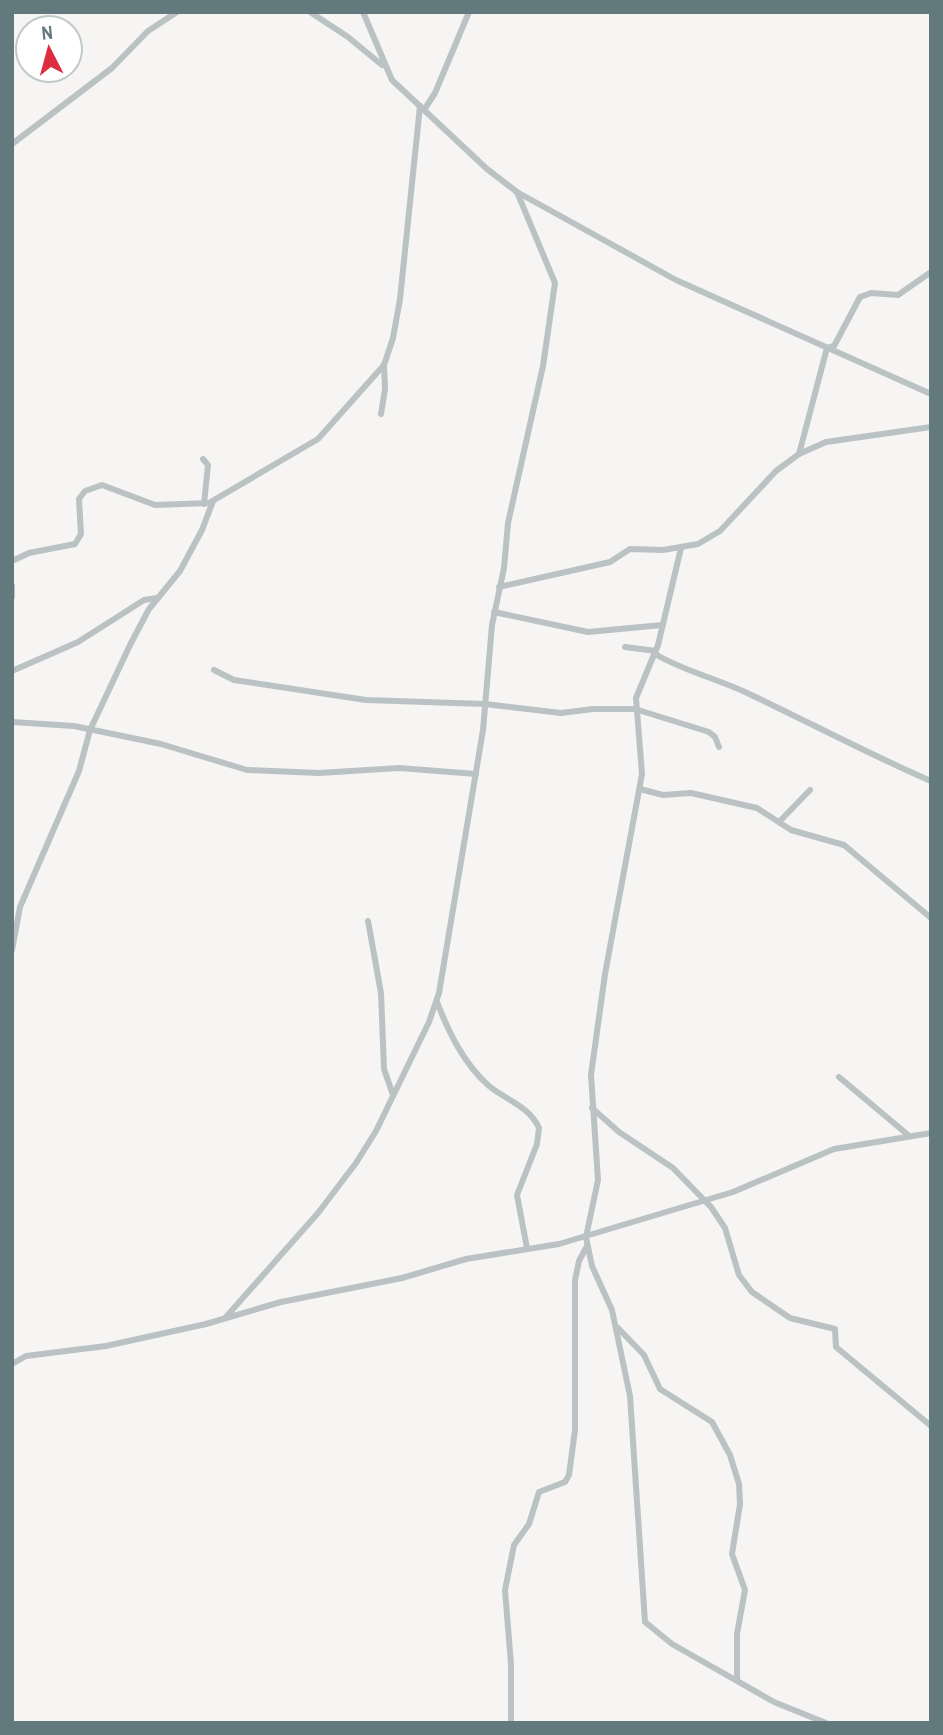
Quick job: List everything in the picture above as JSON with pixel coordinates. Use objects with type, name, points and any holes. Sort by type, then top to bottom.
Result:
[{"type":"street","points":[[12,144],[112,68],[148,31],[177,12]]},
{"type":"street","points":[[310,12],[348,37],[383,66]]},
{"type":"street","points":[[363,12],[383,66],[392,80],[487,169],[517,191],[676,280],[931,394]]},
{"type":"street","points":[[381,414],[385,389],[384,365],[393,338],[400,299],[422,108],[435,93],[469,12]]},
{"type":"street","points":[[226,1317],[342,1184],[376,1131],[436,1001],[476,774],[494,612],[508,523],[543,366],[555,283],[517,191]]},
{"type":"street","points":[[827,348],[834,346],[860,297],[871,293],[901,295],[931,272]]},
{"type":"street","points":[[799,454],[827,348]]},
{"type":"street","points":[[12,561],[29,553],[75,544],[81,530],[79,499],[85,491],[95,486],[108,486],[155,505],[204,504],[213,501],[245,479],[318,439],[384,365]]},
{"type":"street","points":[[499,587],[610,562],[630,549],[681,548],[707,540],[720,531],[776,471],[799,454],[826,443],[931,427]]},
{"type":"street","points":[[203,459],[208,465],[204,504]]},
{"type":"street","points":[[12,950],[20,907],[79,771],[90,730],[131,643],[158,598],[180,571],[202,530],[213,501]]},
{"type":"street","points":[[681,548],[656,652],[638,691],[635,709],[643,762],[594,1042],[592,1108],[598,1180],[586,1237],[587,1247],[616,1327],[632,1408],[645,1622],[672,1644],[783,1707],[826,1723]]},
{"type":"street","points":[[12,586],[12,597]]},
{"type":"street","points":[[12,671],[71,646],[144,600],[158,598]]},
{"type":"street","points":[[494,612],[588,632],[662,625]]},
{"type":"street","points":[[625,647],[656,652],[688,672],[747,693],[790,716],[931,781]]},
{"type":"street","points":[[214,670],[237,681],[366,700],[485,704],[561,713],[593,709],[635,709],[709,732],[715,737],[719,747]]},
{"type":"street","points":[[12,722],[64,725],[161,744],[247,770],[319,773],[399,768],[476,774]]},
{"type":"street","points":[[640,789],[663,795],[691,793],[757,808],[791,830],[828,838],[852,849],[931,918]]},
{"type":"street","points":[[779,822],[810,790]]},
{"type":"street","points":[[368,921],[381,993],[384,1069],[393,1095]]},
{"type":"street","points":[[436,1001],[446,1026],[475,1072],[526,1110],[539,1128],[537,1144],[517,1195],[527,1248]]},
{"type":"street","points":[[839,1077],[908,1135]]},
{"type":"street","points":[[592,1108],[619,1132],[673,1168],[705,1201],[725,1228],[739,1275],[752,1292],[790,1318],[835,1329],[836,1347],[931,1426]]},
{"type":"street","points":[[12,1364],[26,1356],[106,1346],[402,1278],[466,1259],[586,1237],[663,1211],[705,1201],[834,1149],[931,1133]]},
{"type":"street","points":[[511,1723],[505,1590],[514,1545],[531,1520],[539,1492],[565,1482],[569,1475],[575,1430],[575,1280],[579,1261],[587,1247]]},
{"type":"street","points":[[616,1327],[644,1355],[660,1389],[712,1422],[730,1455],[739,1484],[740,1504],[732,1553],[745,1590],[738,1627],[737,1679]]}]
